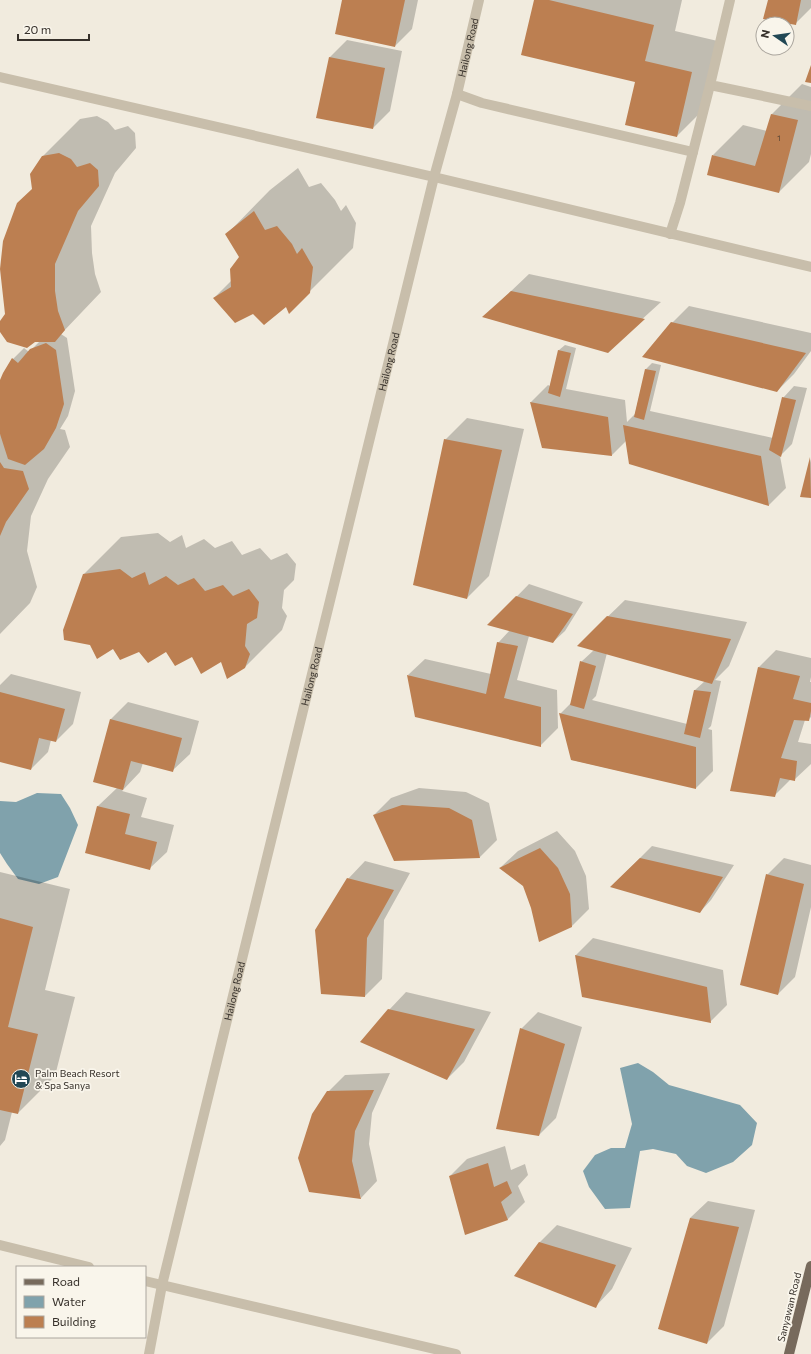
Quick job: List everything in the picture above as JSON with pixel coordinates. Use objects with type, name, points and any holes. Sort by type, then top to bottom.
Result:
[{"type":"main road","name":"Sanyawan Road","points":[[789,1354],[811,1266]]},
{"type":"street","name":"Hailong Road","points":[[149,1354],[162,1285],[434,177],[457,94],[479,0]]},
{"type":"street","points":[[670,234],[680,203],[730,0]]},
{"type":"street","points":[[0,77],[434,177],[811,267]]},
{"type":"street","points":[[710,85],[811,106]]},
{"type":"street","points":[[457,94],[482,103],[693,152]]},
{"type":"street","points":[[0,1245],[85,1266]]},
{"type":"street","points":[[146,1281],[456,1354]]},
{"type":"water","points":[[37,793],[61,794],[78,825],[58,877],[39,884],[18,879],[0,853],[0,801],[16,802]]},
{"type":"water","points":[[638,1063],[653,1072],[669,1085],[740,1105],[757,1123],[752,1145],[733,1162],[706,1173],[687,1166],[676,1154],[653,1149],[640,1151],[630,1208],[605,1209],[589,1187],[583,1171],[595,1155],[611,1148],[625,1148],[632,1124],[620,1068]]},
{"type":"building","points":[[342,0],[405,0],[395,47],[335,34]]},
{"type":"building","points":[[534,0],[549,0],[654,25],[645,61],[692,72],[677,137],[625,125],[635,82],[521,55]]},
{"type":"building","points":[[768,0],[801,0],[796,25],[795,16],[764,16]]},
{"type":"building","points":[[329,57],[385,68],[373,129],[316,118]]},
{"type":"building","points":[[811,65],[811,83],[805,82]]},
{"type":"building","points":[[771,114],[798,120],[779,193],[707,175],[712,155],[755,166]]},
{"type":"building","points":[[59,153],[71,159],[77,167],[90,163],[98,170],[99,186],[78,211],[55,264],[55,291],[58,311],[65,330],[55,342],[35,342],[27,348],[7,342],[0,332],[0,321],[5,314],[0,269],[3,241],[17,203],[32,189],[30,174],[42,156]]},
{"type":"building","points":[[254,211],[265,230],[277,226],[292,244],[297,254],[302,248],[313,267],[310,293],[289,314],[286,307],[264,325],[253,314],[235,323],[213,298],[231,287],[230,269],[239,257],[225,234]]},
{"type":"building","points":[[511,291],[645,319],[608,353],[482,317]]},
{"type":"building","points":[[671,322],[806,353],[777,392],[642,357]]},
{"type":"building","points":[[46,343],[56,350],[64,404],[56,428],[44,449],[25,465],[8,459],[0,434],[0,380],[12,358],[18,363],[30,349]]},
{"type":"building","points":[[558,350],[571,353],[560,397],[548,393]]},
{"type":"building","points":[[645,369],[656,371],[644,420],[634,417]]},
{"type":"building","points":[[782,397],[796,400],[781,457],[769,450]]},
{"type":"building","points":[[530,402],[608,417],[612,456],[542,448]]},
{"type":"building","points":[[623,425],[761,456],[769,506],[629,464]]},
{"type":"building","points":[[444,439],[502,450],[467,599],[413,585]]},
{"type":"building","points":[[810,457],[811,498],[800,497]]},
{"type":"building","points":[[0,462],[4,468],[23,471],[29,489],[6,522],[0,536]]},
{"type":"building","points":[[120,569],[132,578],[145,572],[149,585],[166,576],[178,585],[194,578],[205,591],[223,585],[233,596],[249,589],[259,602],[257,618],[247,624],[245,646],[250,654],[245,668],[227,679],[221,662],[201,674],[192,657],[175,666],[166,652],[148,663],[139,652],[120,660],[113,649],[97,659],[90,645],[64,640],[63,630],[83,574]]},
{"type":"building","points":[[516,596],[573,614],[553,643],[487,625]]},
{"type":"building","points":[[607,616],[731,639],[712,684],[577,646]]},
{"type":"building","points":[[497,642],[518,646],[504,698],[541,707],[541,747],[415,717],[407,675],[486,694]]},
{"type":"building","points":[[580,661],[596,666],[584,709],[570,705]]},
{"type":"building","points":[[758,667],[800,676],[793,699],[811,703],[809,721],[794,720],[781,758],[797,761],[795,781],[780,778],[775,797],[730,791]]},
{"type":"building","points":[[694,690],[711,692],[700,738],[684,734]]},
{"type":"building","points":[[0,692],[65,709],[56,742],[39,738],[31,770],[0,762]]},
{"type":"building","points":[[559,713],[696,747],[696,789],[571,760]]},
{"type":"building","points":[[110,719],[182,738],[173,772],[131,761],[123,790],[93,782]]},
{"type":"building","points":[[402,805],[449,808],[472,820],[480,858],[394,861],[373,815]]},
{"type":"building","points":[[97,806],[130,814],[125,834],[157,842],[150,870],[85,853]]},
{"type":"building","points":[[540,848],[558,868],[570,894],[572,927],[539,942],[531,908],[523,886],[499,868]]},
{"type":"building","points":[[640,858],[723,877],[700,913],[610,887]]},
{"type":"building","points":[[766,874],[804,884],[778,995],[740,985]]},
{"type":"building","points":[[347,878],[394,890],[367,938],[365,997],[321,994],[315,930]]},
{"type":"building","points":[[0,918],[33,927],[8,1027],[38,1034],[18,1114],[0,1110]]},
{"type":"building","points":[[575,955],[707,987],[711,1023],[582,997]]},
{"type":"building","points":[[388,1009],[475,1029],[447,1080],[360,1042]]},
{"type":"building","points":[[520,1028],[565,1044],[539,1136],[496,1129]]},
{"type":"building","points":[[374,1090],[355,1131],[352,1161],[361,1199],[309,1192],[298,1158],[312,1114],[327,1091]]},
{"type":"building","points":[[488,1163],[494,1187],[507,1181],[512,1193],[501,1202],[508,1220],[465,1235],[449,1176]]},
{"type":"building","points":[[690,1218],[739,1227],[707,1344],[658,1329]]},
{"type":"building","points":[[539,1242],[616,1265],[596,1308],[514,1276]]},
{"type":"place","name":"Palm Beach Resort & Spa Sanya","points":[[21,1079]]}]
